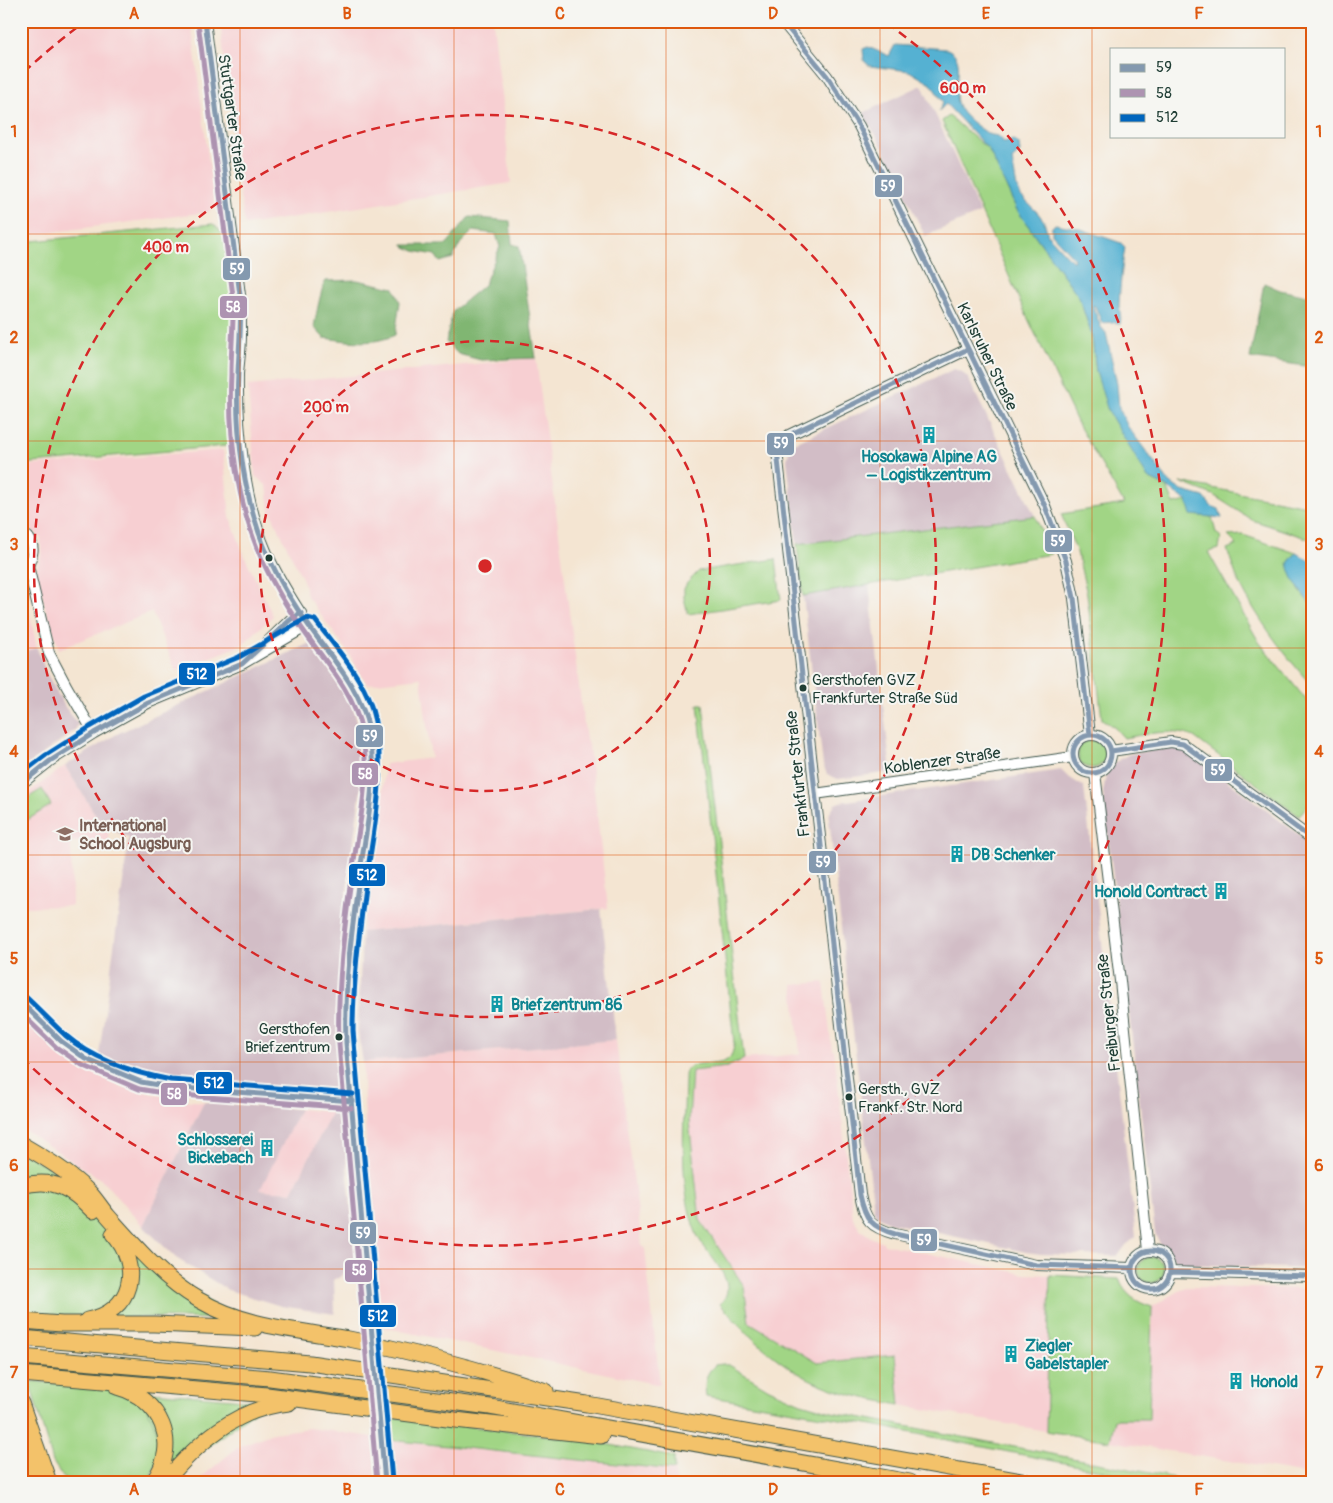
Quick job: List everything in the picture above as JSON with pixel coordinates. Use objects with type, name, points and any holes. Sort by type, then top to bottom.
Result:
[{"type":"highway","points":[[21,1144],[74,1178],[90,1193],[136,1247],[182,1289],[200,1301],[251,1322],[348,1339],[428,1357],[518,1381],[587,1404]]},
{"type":"highway","points":[[21,1186],[32,1183],[44,1183],[58,1185],[70,1190],[81,1199],[119,1240],[128,1259],[130,1279],[127,1290],[121,1301],[111,1311],[90,1320],[62,1324]]},
{"type":"highway","points":[[21,1321],[62,1324],[154,1324],[280,1328]]},
{"type":"highway","points":[[21,1338],[310,1363],[587,1404],[1027,1482]]},
{"type":"highway","points":[[21,1357],[178,1369],[341,1387],[490,1407],[910,1482]]},
{"type":"highway","points":[[21,1374],[267,1395],[603,1437],[654,1436]]},
{"type":"highway","points":[[91,1380],[122,1388],[138,1395],[157,1414],[165,1435],[165,1449],[160,1469],[153,1482]]},
{"type":"highway","points":[[165,1482],[182,1461],[207,1438],[229,1422],[251,1411],[276,1404],[316,1401]]},
{"type":"highway","points":[[21,1403],[49,1482]]},
{"type":"highway","points":[[21,1439],[36,1482]]},
{"type":"highway","points":[[38,1451],[59,1482]]},
{"type":"street","name":"Stuttgarter Straße","points":[[206,21],[231,216],[241,318],[238,411],[251,509],[274,568],[309,625],[352,683],[363,706],[371,740],[372,761],[369,796],[346,983],[346,1030],[385,1482]]},
{"type":"street","name":"Karlsruher Straße","points":[[782,21],[827,76],[859,126],[1044,506],[1066,561],[1074,598],[1090,735]]},
{"type":"street","name":"Frankfurter Straße","points":[[968,349],[789,435],[782,441],[777,452],[860,1195],[866,1215],[879,1230],[1022,1263],[1132,1268]]},
{"type":"street","points":[[21,536],[28,537],[33,548],[24,564],[49,652],[66,687],[94,733]]},
{"type":"street","points":[[242,664],[272,639],[290,620],[301,613]]},
{"type":"street","points":[[21,784],[50,761],[94,733],[148,703],[242,664],[309,625]]},
{"type":"street","points":[[1090,735],[1100,736],[1111,750],[1110,762],[1106,767],[1095,772],[1085,772],[1080,769],[1073,757],[1077,742],[1090,735]]},
{"type":"street","points":[[1111,750],[1171,742],[1183,744],[1312,839]]},
{"type":"street","name":"Koblenzer Straße","points":[[815,794],[1073,757]]},
{"type":"street","name":"Freiburger Straße","points":[[1095,772],[1120,981],[1148,1251]]},
{"type":"street","points":[[21,1002],[61,1042],[86,1059],[141,1082],[170,1087],[352,1102]]},
{"type":"street","points":[[1148,1251],[1163,1255],[1170,1266],[1170,1272],[1164,1284],[1159,1287],[1146,1288],[1136,1280],[1132,1268],[1136,1258],[1148,1251]]},
{"type":"street","points":[[1170,1272],[1312,1276]]},
{"type":"shaded area","points":[[21,21],[191,21],[214,203],[209,212],[21,236]]},
{"type":"shaded area","points":[[220,21],[493,21],[511,183],[245,225]]},
{"type":"shaded area","points":[[922,85],[980,213],[925,236],[883,148],[863,113]]},
{"type":"shaded area","points":[[536,358],[586,740],[589,747],[608,908],[362,932],[380,818],[385,764],[431,758],[421,678],[367,684],[347,651],[307,596],[303,580],[270,511],[267,486],[255,476],[248,386]]},
{"type":"shaded area","name":"Hosokawa Alpine AG – Logistikzentrum","points":[[954,369],[962,372],[968,378],[1035,516],[797,544],[787,460],[790,447]]},
{"type":"shaded area","points":[[223,450],[230,517],[245,557],[273,616],[242,645],[176,671],[152,612],[59,649],[36,571],[41,556],[41,539],[35,532],[25,527],[21,504],[21,466]]},
{"type":"shaded area","points":[[21,574],[37,648],[21,652]]},
{"type":"shaded area","points":[[869,585],[891,772],[838,779],[827,774],[823,765],[803,596]]},
{"type":"shaded area","points":[[308,644],[314,645],[352,704],[361,736],[364,767],[346,896],[336,1012],[341,1083],[337,1092],[188,1081],[150,1075],[99,1055],[129,838],[102,825],[65,766],[117,734]]},
{"type":"shaded area","points":[[37,648],[46,672],[65,707],[78,724],[75,730],[21,770],[21,652]]},
{"type":"shaded area","points":[[1177,748],[1192,754],[1312,845],[1312,1269],[1187,1264],[1177,1261],[1165,1251],[1155,1233],[1103,792],[1109,769],[1120,759],[1130,754]]},
{"type":"shaded area","name":"International School Augsburg","points":[[65,766],[102,825],[108,828],[109,841],[71,842],[72,906],[21,907],[21,798]]},
{"type":"shaded area","points":[[1061,770],[1084,787],[1136,1237],[1126,1245],[1118,1256],[1026,1252],[888,1222],[876,1215],[874,1210],[844,954],[829,818],[830,812],[835,804],[840,802]]},
{"type":"shaded area","points":[[601,909],[616,1040],[363,1062],[358,1032],[362,932]]},
{"type":"shaded area","points":[[824,982],[832,1050],[834,1050],[853,1218],[861,1230],[884,1244],[1024,1274],[1050,1275],[1046,1431],[900,1405],[895,1355],[817,1363],[749,1322],[744,1286],[700,1220],[689,1121],[692,1071],[727,1067],[744,1059],[800,1054],[793,985]]},
{"type":"shaded area","points":[[21,1016],[68,1059],[119,1086],[174,1099],[204,1102],[143,1226],[102,1180],[21,1128]]},
{"type":"shaded area","points":[[616,1040],[642,1245],[645,1249],[660,1385],[382,1327],[368,1185],[363,1062]]},
{"type":"shaded area","points":[[204,1102],[300,1109],[260,1190],[292,1192],[332,1112],[342,1116],[356,1258],[339,1278],[334,1279],[335,1314],[281,1306],[228,1290],[176,1258],[143,1226]]},
{"type":"shaded area","points":[[300,1109],[332,1112],[292,1192],[259,1190]]},
{"type":"shaded area","points":[[1186,1287],[1312,1289],[1312,1475],[1110,1441],[1114,1419],[1149,1419],[1152,1307]]},
{"type":"shaded area","points":[[309,1428],[373,1437],[376,1482],[196,1482],[239,1446],[273,1433]]},
{"type":"shaded area","points":[[390,1441],[674,1470],[676,1482],[395,1482]]},
{"type":"green space","points":[[949,116],[989,150],[1017,210],[1079,297],[1092,336],[1096,372],[1148,478],[1167,487],[1174,504],[1187,501],[1192,515],[1212,517],[1216,533],[1221,537],[1219,549],[1208,552],[1259,642],[1312,707],[1312,799],[1299,816],[1194,737],[1168,732],[1124,738],[1115,728],[1102,719],[1087,594],[1077,552],[1061,514],[1124,504],[1078,424],[1022,306],[942,121]]},
{"type":"green space","points":[[469,217],[510,221],[512,244],[519,246],[536,358],[481,360],[458,354],[446,342],[453,311],[484,285],[500,247],[496,234],[473,231],[460,244],[453,258],[440,262],[435,255],[414,251],[402,245],[446,245]]},
{"type":"green space","points":[[213,224],[223,233],[236,302],[237,332],[232,379],[237,445],[21,464],[21,242]]},
{"type":"green space","points":[[357,280],[394,288],[400,302],[395,335],[377,341],[351,341],[324,338],[314,327],[326,281]]},
{"type":"green space","points":[[1264,283],[1280,290],[1312,297],[1312,367],[1250,358]]},
{"type":"green space","points":[[1180,482],[1312,507],[1312,540],[1252,520],[1213,495]]},
{"type":"green space","points":[[1035,516],[1051,554],[803,596],[797,544]]},
{"type":"green space","points":[[1243,535],[1296,553],[1288,563],[1299,590],[1312,606],[1312,686],[1272,636],[1254,610],[1239,582],[1227,549],[1237,545],[1228,536]]},
{"type":"green space","points":[[776,559],[781,600],[688,614],[684,589],[687,583],[699,571]]},
{"type":"green space","points":[[698,704],[703,704],[744,1059],[727,1067],[692,1071],[689,1121],[700,1220],[744,1286],[749,1322],[817,1363],[895,1355],[900,1405],[862,1397],[825,1386],[781,1362],[755,1340],[720,1304],[726,1296],[725,1278],[697,1235],[691,1218],[687,1199],[684,1158],[686,1073],[688,1069],[695,1065],[723,1062],[728,1059],[732,1053],[734,1043]]},
{"type":"green space","points":[[1092,740],[1102,744],[1106,754],[1102,764],[1092,768],[1082,764],[1078,754],[1082,744]]},
{"type":"green space","points":[[42,789],[51,805],[21,824],[21,802]]},
{"type":"green space","points":[[21,1151],[69,1180],[133,1245],[232,1319],[21,1313]]},
{"type":"green space","points":[[1151,1257],[1160,1261],[1164,1270],[1160,1279],[1151,1283],[1142,1279],[1138,1270],[1142,1261]]},
{"type":"green space","points":[[1050,1275],[1119,1279],[1128,1294],[1141,1303],[1152,1307],[1149,1419],[1115,1419],[1110,1441],[1046,1431]]},
{"type":"green space","points":[[715,1365],[729,1365],[769,1389],[801,1403],[832,1412],[1197,1482],[1160,1482],[862,1423],[706,1396],[705,1383],[707,1375]]},
{"type":"green space","points":[[29,1381],[124,1389],[154,1411],[163,1448],[148,1482],[66,1482],[53,1462]]},
{"type":"green space","points":[[140,1391],[267,1402],[161,1482],[168,1458]]},
{"type":"green space","points":[[389,1417],[584,1440],[674,1457],[674,1470],[390,1440]]},
{"type":"water","points":[[895,45],[947,49],[953,53],[957,58],[958,65],[956,95],[959,107],[971,121],[990,135],[995,135],[1002,139],[1004,143],[1013,140],[1019,144],[1020,152],[1012,160],[1017,188],[1021,196],[1044,221],[1048,235],[1072,261],[1074,261],[1073,257],[1052,234],[1052,227],[1055,224],[1078,228],[1121,243],[1125,247],[1119,297],[1120,324],[1112,322],[1102,323],[1093,305],[1101,327],[1106,333],[1117,384],[1119,408],[1128,427],[1169,482],[1182,491],[1204,497],[1211,506],[1219,509],[1222,518],[1191,515],[1187,501],[1167,487],[1148,478],[1108,411],[1096,372],[1092,336],[1079,297],[1017,210],[989,150],[946,104],[939,111],[943,102],[931,84],[909,71],[870,66],[864,61],[863,49],[868,47],[889,56]]},
{"type":"water","points":[[1296,553],[1312,561],[1312,606],[1297,586],[1289,569],[1288,563]]},
{"type":"transit line","name":"59","points":[[205,21],[240,295],[241,325],[237,396],[240,444],[247,491],[260,536],[273,567],[298,610],[353,688],[365,715],[369,730],[372,783],[349,957],[346,1043],[385,1482]]},
{"type":"transit line","name":"59","points":[[782,21],[827,76],[859,126],[1045,506],[1066,561],[1074,598],[1090,735]]},
{"type":"transit line","name":"58","points":[[198,22],[233,296],[230,398],[233,446],[241,494],[254,540],[267,571],[292,614],[345,690],[358,716],[362,731],[365,783],[349,893],[342,958],[339,1044],[377,1482]]},
{"type":"transit line","name":"59","points":[[968,349],[789,435],[782,441],[777,451],[860,1195],[864,1210],[870,1221],[880,1228],[895,1234],[1036,1265],[1132,1268]]},
{"type":"transit line","name":"59","points":[[21,784],[50,761],[94,733],[148,703],[242,664],[290,620],[301,613]]},
{"type":"transit line","name":"512","points":[[21,774],[46,755],[90,727],[144,696],[239,657],[307,618],[315,620],[346,661],[366,694],[376,728],[379,773],[376,820],[365,887],[359,941],[353,1031],[392,1481]]},
{"type":"transit line","name":"59","points":[[1092,735],[1099,736],[1105,741],[1110,747],[1111,754],[1110,761],[1105,767],[1099,772],[1092,773],[1085,772],[1079,767],[1074,761],[1073,754],[1074,747],[1079,741],[1085,736],[1092,735]]},
{"type":"transit line","name":"59","points":[[1111,751],[1171,742],[1183,744],[1312,839]]},
{"type":"transit line","name":"512","points":[[26,997],[76,1044],[115,1064],[143,1074],[171,1080],[353,1094]]},
{"type":"transit line","name":"59","points":[[21,1002],[61,1041],[86,1059],[141,1082],[170,1087],[352,1101]]},
{"type":"transit line","name":"58","points":[[21,1013],[56,1047],[82,1065],[139,1089],[169,1094],[351,1108]]},
{"type":"transit line","name":"59","points":[[1151,1251],[1164,1257],[1170,1270],[1164,1283],[1151,1289],[1138,1283],[1132,1270],[1138,1257],[1151,1251]]},
{"type":"transit line","name":"59","points":[[1170,1272],[1312,1276]]},
{"type":"place","name":"Hosokawa Alpine AG – Logistikzentrum","points":[[929,435]]},
{"type":"place","name":"Gersthofen GVZ Frankfurter Straße Süd","points":[[803,688]]},
{"type":"place","name":"International School Augsburg","points":[[65,834]]},
{"type":"place","name":"DB Schenker","points":[[957,854]]},
{"type":"place","name":"Honold Contract","points":[[1221,891]]},
{"type":"place","name":"Briefzentrum 86","points":[[497,1004]]},
{"type":"place","name":"Gersthofen Briefzentrum","points":[[339,1037]]},
{"type":"place","name":"Gersth., GVZ Frankf. Str. Nord","points":[[849,1097]]},
{"type":"place","name":"Schlosserei Bickebach","points":[[267,1148]]},
{"type":"place","name":"Ziegler Gabelstapler","points":[[1011,1354]]},
{"type":"place","name":"Honold","points":[[1236,1381]]}]
